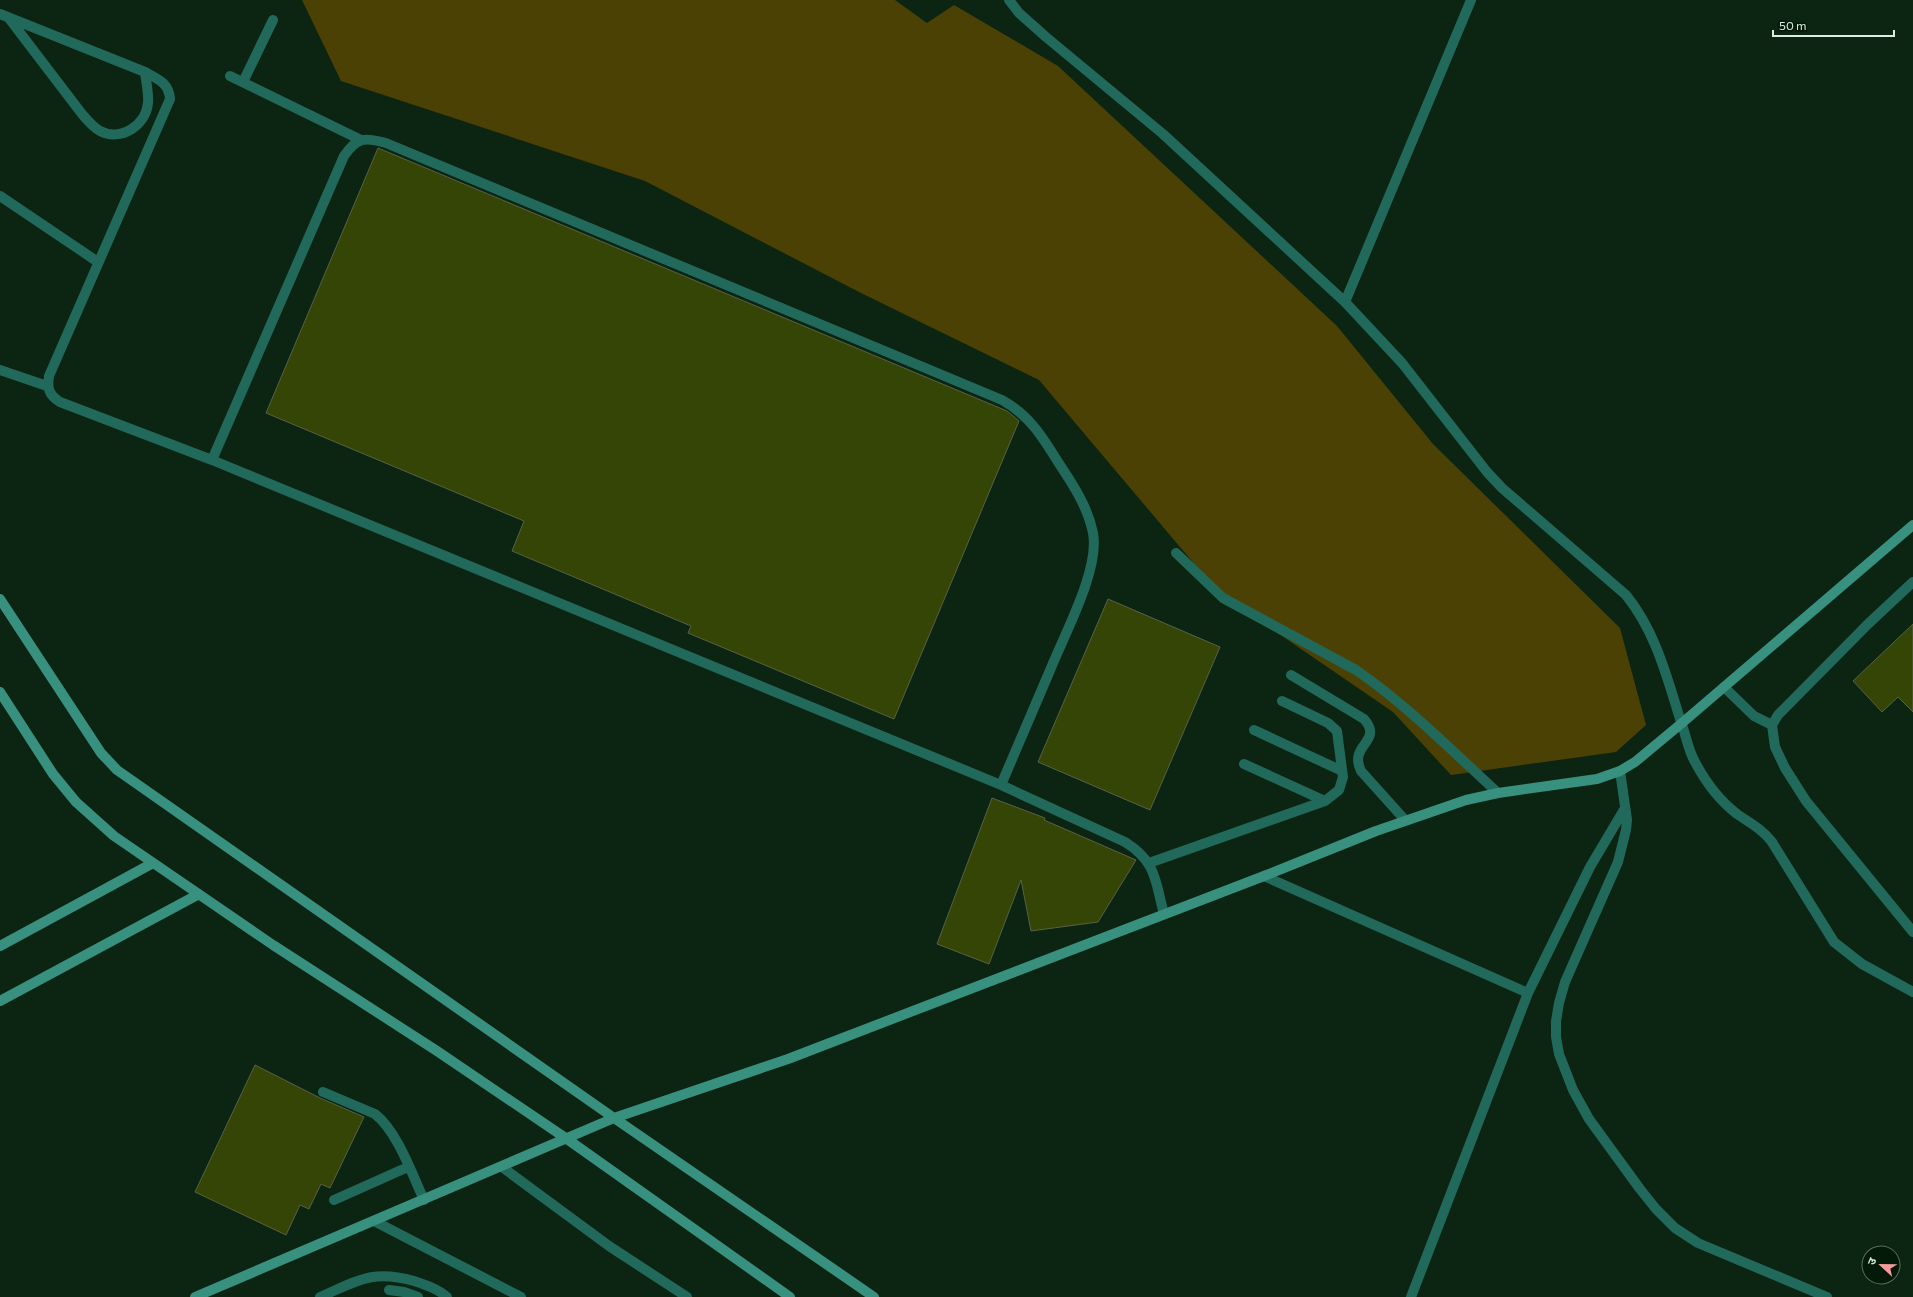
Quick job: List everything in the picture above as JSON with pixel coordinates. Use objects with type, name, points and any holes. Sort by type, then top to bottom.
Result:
[{"type":"street","points":[[1009,0],[1018,13],[1158,129],[1345,302],[1402,363],[1497,483],[1626,595],[1635,606],[1652,635],[1694,760],[1702,774],[1736,814],[1761,829],[1772,842],[1834,942],[1862,964],[1913,992]]},
{"type":"street","points":[[1345,302],[1471,0]]},
{"type":"street","points":[[4,15],[82,114],[94,127],[106,133],[112,134],[125,132],[140,123],[146,113],[148,102],[145,72]]},
{"type":"street","points":[[4,15],[145,72],[163,82],[170,92],[170,99],[49,376],[47,386],[52,397],[60,402],[212,460],[1001,785],[1125,842],[1144,856],[1149,863],[1153,872],[1164,914]]},
{"type":"street","points":[[243,82],[274,20]]},
{"type":"street","points":[[230,76],[361,140]]},
{"type":"street","points":[[212,460],[344,156],[354,144],[361,140],[368,138],[386,143],[988,394],[1017,408],[1027,418],[1041,434],[1084,505],[1093,533],[1093,554],[1080,598],[1001,785]]},
{"type":"street","points":[[0,196],[98,262]]},
{"type":"street","points":[[0,370],[47,386]]},
{"type":"street","points":[[195,1297],[568,1139],[614,1118],[788,1059],[1406,820],[1466,800],[1498,793],[1597,779],[1620,771],[1641,757],[1682,723],[1913,525]]},
{"type":"street","points":[[1176,553],[1223,598],[1356,670],[1375,683],[1498,793]]},
{"type":"street","points":[[1913,582],[1851,641],[1778,715],[1772,725],[1775,747],[1785,768],[1806,801],[1913,932]]},
{"type":"street","points":[[0,599],[101,753],[117,770],[614,1118],[874,1297]]},
{"type":"street","points":[[1291,675],[1364,719],[1370,726],[1371,731],[1369,738],[1357,757],[1357,764],[1361,771],[1406,820]]},
{"type":"street","points":[[1724,687],[1754,716],[1772,725]]},
{"type":"street","points":[[0,692],[53,774],[76,802],[114,836],[568,1139],[790,1297]]},
{"type":"street","points":[[1149,863],[1325,801],[1339,790],[1343,777],[1337,731],[1328,723],[1282,701]]},
{"type":"street","points":[[1254,730],[1342,771]]},
{"type":"street","points":[[1244,764],[1325,801]]},
{"type":"street","points":[[1620,771],[1625,808],[1626,830],[1618,862],[1565,982],[1561,997],[1556,1021],[1556,1037],[1563,1068],[1589,1119],[1656,1210],[1675,1228],[1698,1243],[1827,1297]]},
{"type":"street","points":[[1411,1297],[1528,993],[1590,867],[1625,808]]},
{"type":"street","points":[[0,946],[153,862]]},
{"type":"street","points":[[1264,876],[1528,993]]},
{"type":"street","points":[[0,1001],[199,894]]},
{"type":"street","points":[[323,1092],[375,1114],[382,1120],[394,1137],[424,1200]]},
{"type":"street","points":[[334,1200],[408,1167]]},
{"type":"street","points":[[502,1167],[609,1246],[687,1297]]},
{"type":"street","points":[[374,1221],[521,1297]]},
{"type":"street","points":[[320,1297],[361,1279],[383,1275],[397,1276],[434,1288],[447,1297]]},
{"type":"street","points":[[389,1290],[404,1292],[418,1297]]},
{"type":"shaded area","points":[[302,0],[895,0],[927,23],[954,5],[1058,66],[1337,326],[1433,444],[1620,628],[1646,725],[1616,752],[1451,775],[1393,712],[1218,592],[1039,380],[859,292],[645,181],[341,81]]},
{"type":"building","points":[[378,148],[1007,411],[1019,421],[894,719],[688,633],[691,626],[512,551],[524,521],[266,413]]},
{"type":"building","points":[[1108,599],[1220,647],[1150,810],[1038,762]]},
{"type":"building","points":[[1913,624],[1913,712],[1898,697],[1882,712],[1853,681]]},
{"type":"building","points":[[992,798],[1045,818],[1044,820],[1136,860],[1098,922],[1031,931],[1021,880],[989,964],[937,944]]},
{"type":"building","points":[[255,1065],[320,1098],[364,1117],[330,1188],[321,1184],[309,1209],[300,1205],[286,1235],[195,1192]]}]
